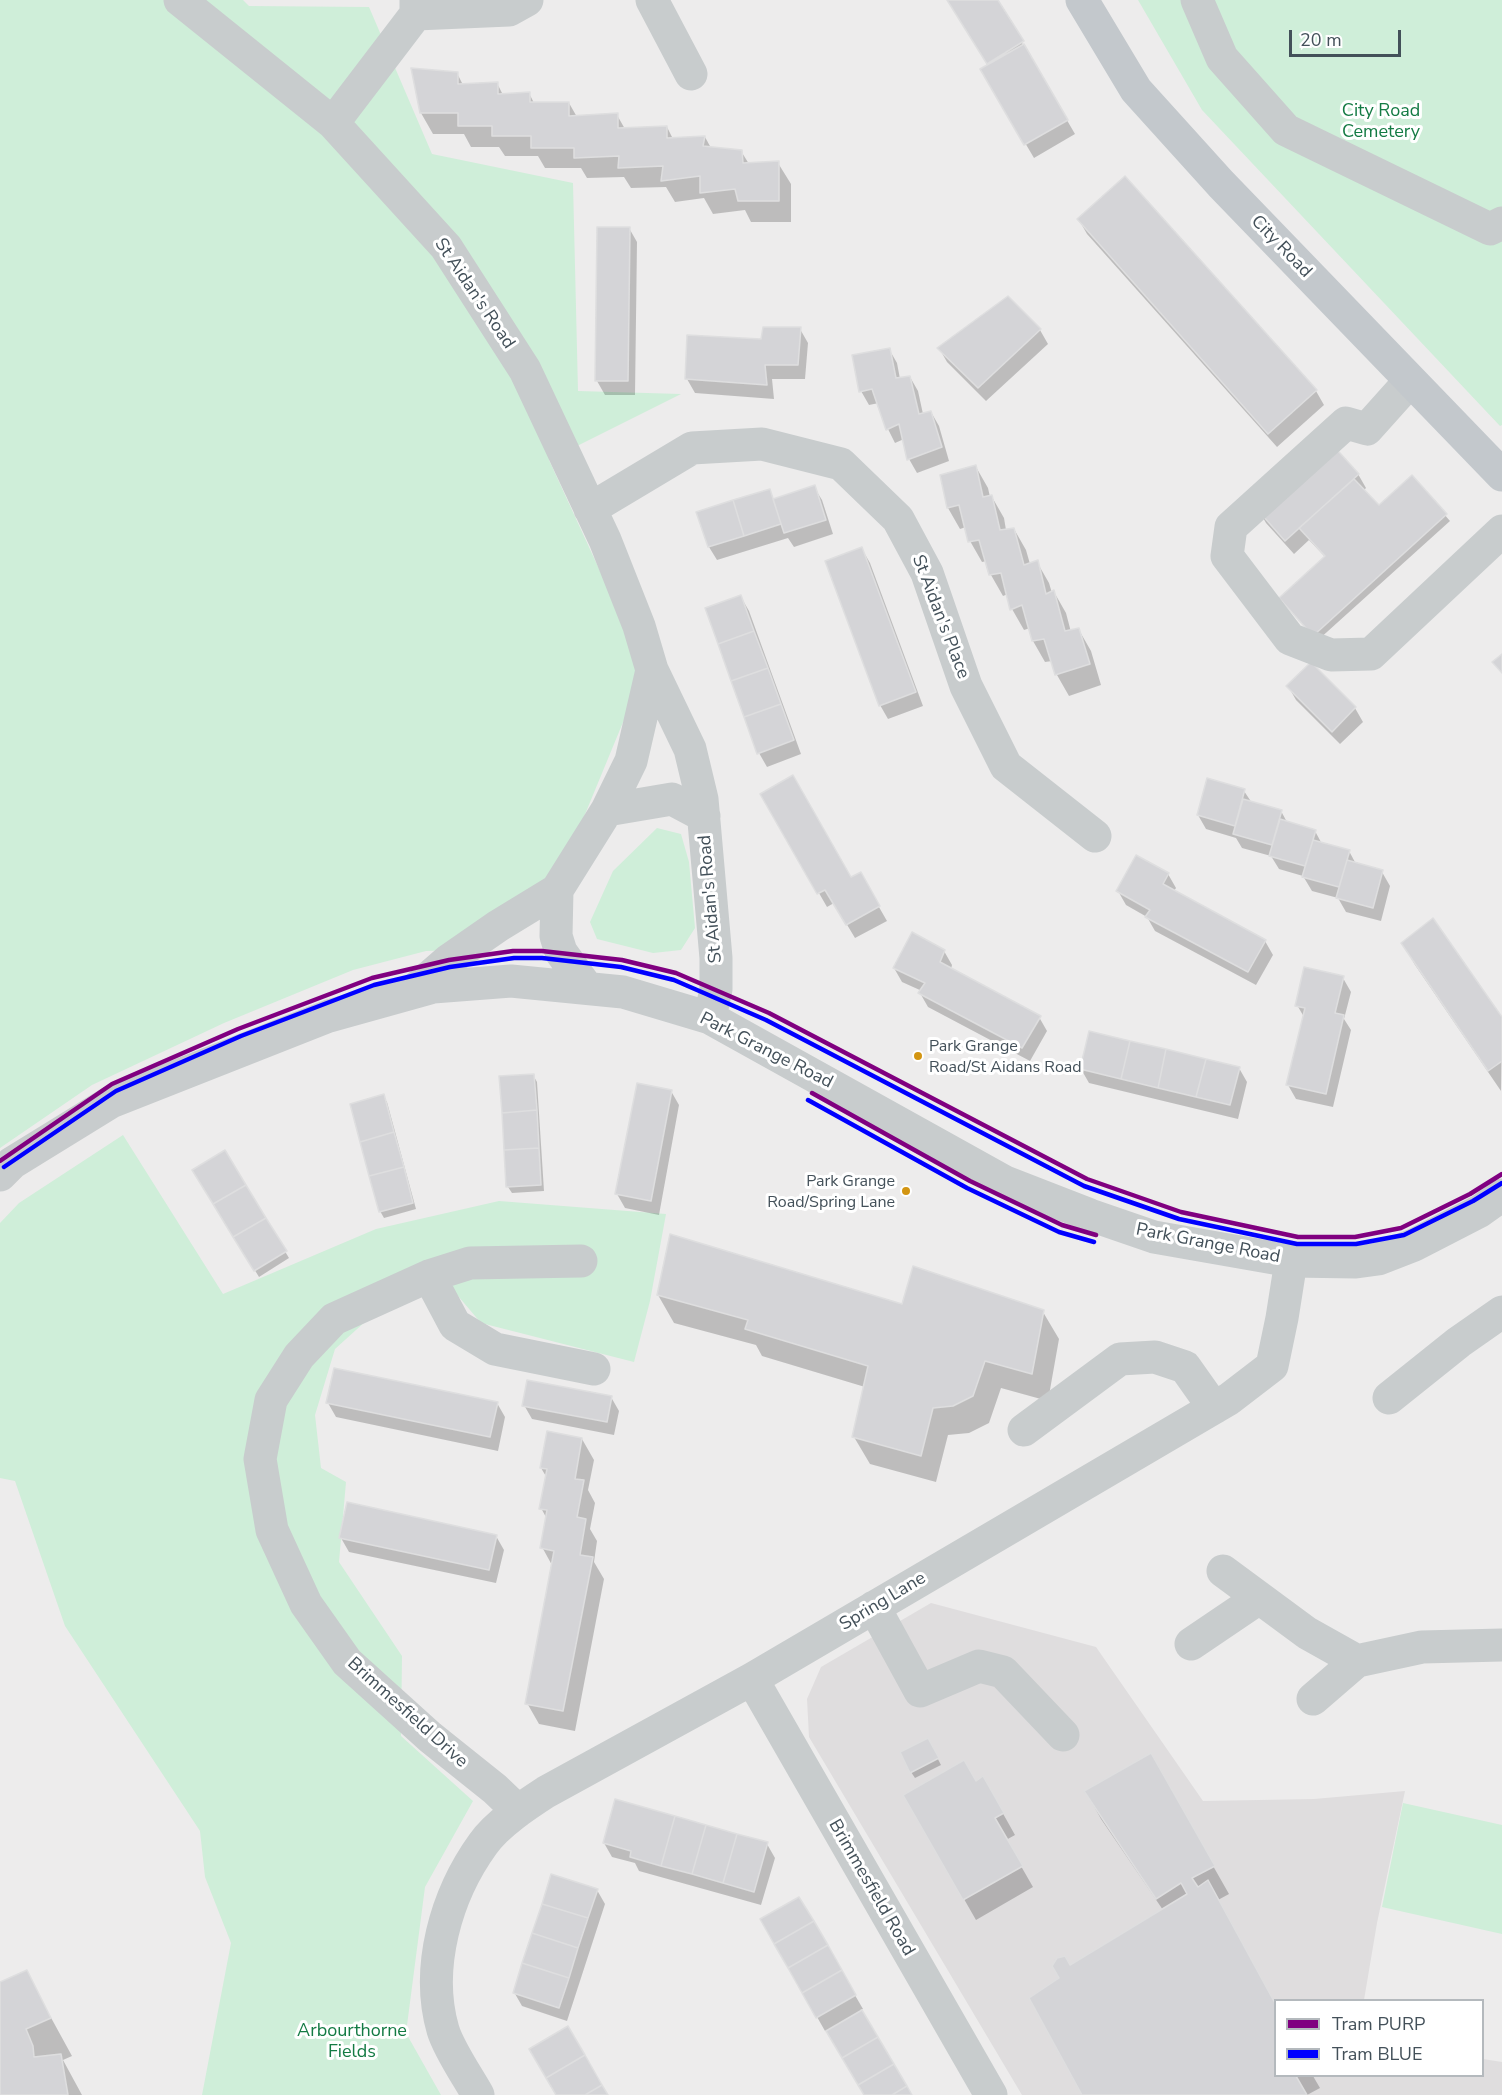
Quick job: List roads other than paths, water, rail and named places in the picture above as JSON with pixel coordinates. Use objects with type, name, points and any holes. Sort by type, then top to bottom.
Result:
[{"type":"main road","name":"City Road","points":[[1082,0],[1136,90],[1221,184],[1502,475]]},
{"type":"street","name":"St Aidan's Road","points":[[180,0],[333,123],[446,247],[525,370],[605,540],[639,626],[652,670],[690,749],[704,816],[717,975],[710,1018]]},
{"type":"street","points":[[333,123],[416,7],[509,10],[527,0]]},
{"type":"street","points":[[652,0],[691,74]]},
{"type":"street","points":[[1197,0],[1222,58],[1286,130],[1490,229],[1502,224]]},
{"type":"street","points":[[1410,381],[1367,429],[1346,423],[1231,527],[1227,556],[1290,639],[1331,655],[1371,654],[1502,531]]},
{"type":"street","name":"St Aidan's Place","points":[[590,509],[692,448],[762,444],[841,464],[898,519],[927,573],[966,686],[1006,766],[1095,836]]},
{"type":"street","name":"St Aidan's Road","points":[[411,993],[449,960],[498,926],[557,890],[607,810],[631,761],[652,670]]},
{"type":"street","name":"St Aidan's Road","points":[[607,810],[672,800],[704,816]]},
{"type":"street","points":[[557,890],[556,936],[561,952],[587,988]]},
{"type":"street","name":"Park Grange Road","points":[[0,1175],[12,1163],[111,1102],[329,1016],[433,987],[511,981],[623,992],[710,1018],[1005,1182],[1154,1237],[1291,1261],[1356,1262],[1378,1259],[1414,1245],[1479,1211],[1502,1195]]},
{"type":"street","name":"Brimmesfield Drive","points":[[518,1811],[495,1789],[430,1737],[347,1662],[306,1604],[272,1530],[260,1459],[271,1400],[299,1356],[334,1319],[429,1276],[470,1263],[581,1261]]},
{"type":"street","name":"Spring Lane","points":[[478,2095],[444,2032],[436,1998],[444,1928],[456,1890],[484,1842],[518,1811],[561,1784],[752,1679],[1229,1399],[1272,1366],[1291,1261]]},
{"type":"street","points":[[429,1276],[455,1325],[495,1349],[594,1369]]},
{"type":"street","points":[[1389,1398],[1459,1342],[1502,1312]]},
{"type":"street","points":[[1024,1430],[1120,1359],[1155,1357],[1185,1367],[1214,1408]]},
{"type":"street","points":[[1223,1571],[1307,1632],[1357,1661]]},
{"type":"street","points":[[1191,1644],[1259,1598]]},
{"type":"street","points":[[874,1607],[920,1691],[979,1666],[1003,1672],[1063,1735]]},
{"type":"street","points":[[1313,1699],[1357,1661],[1422,1647],[1502,1645]]},
{"type":"street","name":"Brimmesfield Road","points":[[752,1679],[992,2095]]},
{"type":"tram line","name":"PURP","points":[[0,1161],[112,1084],[238,1029],[372,978],[449,960],[513,951],[542,951],[622,960],[676,973],[769,1013],[1087,1179],[1181,1212],[1298,1237],[1355,1237],[1401,1228],[1470,1194],[1502,1174]]},
{"type":"tram line","name":"BLUE","points":[[4,1167],[116,1091],[241,1036],[374,985],[450,967],[514,958],[542,958],[621,967],[674,980],[766,1020],[1084,1186],[1179,1219],[1297,1244],[1356,1244],[1404,1235],[1473,1201],[1502,1183]]},
{"type":"tram line","name":"PURP","points":[[812,1093],[970,1181],[1062,1225],[1096,1235]]},
{"type":"tram line","name":"BLUE","points":[[808,1100],[967,1188],[1059,1232],[1094,1242]]},
{"type":"place","name":"Park Grange Road/St Aidans Road","points":[[918,1056]]},
{"type":"place","name":"Park Grange Road/Spring Lane","points":[[906,1191]]},
{"type":"park label","name":"City Road Cemetery","points":[[1381,122]]},
{"type":"park label","name":"Arbourthorne Fields","points":[[352,2042]]}]
